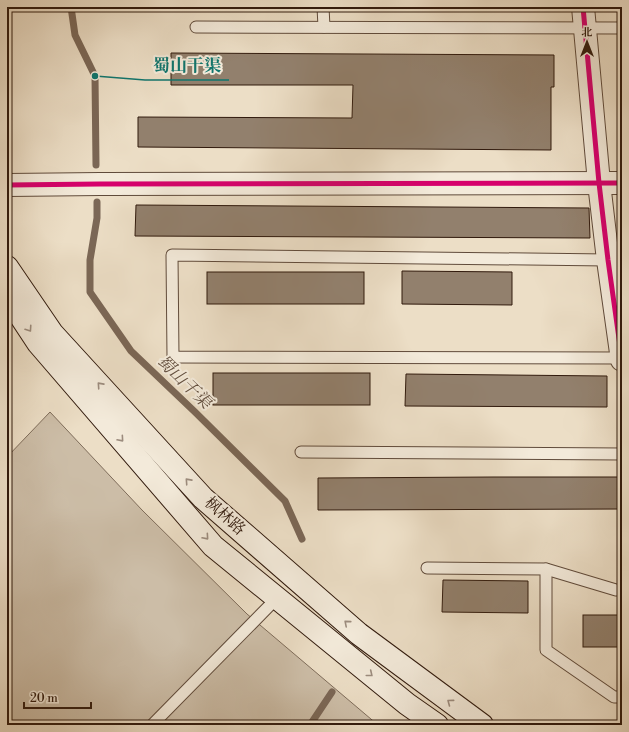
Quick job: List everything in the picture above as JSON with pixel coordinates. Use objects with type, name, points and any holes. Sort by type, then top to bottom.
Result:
[{"type":"main road","points":[[584,18],[599,183],[622,358]]},
{"type":"main road","points":[[7,185],[622,183]]},
{"type":"main road","name":"枫林路","points":[[7,267],[52,332],[203,498],[359,634],[482,725]]},
{"type":"main road","name":"枫林路","points":[[7,296],[38,343],[213,546],[407,704],[437,725]]},
{"type":"lane","points":[[323,7],[324,27]]},
{"type":"lane","points":[[196,27],[324,27],[584,18],[622,28]]},
{"type":"lane","points":[[608,260],[172,255],[173,357],[622,358]]},
{"type":"lane","points":[[301,452],[622,454]]},
{"type":"lane","points":[[427,568],[546,569],[616,590],[622,590]]},
{"type":"lane","points":[[546,569],[546,650],[614,697],[622,697]]},
{"type":"lane","points":[[152,725],[277,598]]},
{"type":"shaded area","points":[[50,412],[142,510],[247,614],[378,725],[7,725],[7,457]]},
{"type":"building","points":[[171,53],[554,55],[554,87],[551,87],[551,150],[138,147],[138,117],[352,118],[353,85],[171,85]]},
{"type":"building","points":[[136,205],[589,208],[590,238],[135,236]]},
{"type":"building","points":[[402,271],[512,272],[512,305],[402,304]]},
{"type":"building","points":[[207,272],[364,272],[364,304],[207,304]]},
{"type":"building","points":[[213,373],[370,373],[370,405],[213,405]]},
{"type":"building","points":[[406,374],[607,376],[607,407],[405,406]]},
{"type":"building","points":[[622,477],[622,509],[318,510],[318,478]]},
{"type":"building","points":[[443,580],[528,581],[528,613],[442,612]]},
{"type":"building","points":[[583,615],[622,615],[622,647],[583,647]]},
{"type":"waterway","name":"蜀山干渠","points":[[71,7],[75,35],[95,76],[96,165]]},
{"type":"waterway","name":"蜀山干渠","points":[[97,202],[97,218],[90,260],[90,292],[131,351],[285,501],[302,539]]},
{"type":"waterway","name":"蜀山干渠","points":[[310,725],[332,692]]},
{"type":"cycle path","points":[[583,7],[599,183],[622,360]]},
{"type":"cycle path","points":[[7,185],[622,183]]},
{"type":"place","name":"蜀山干渠","points":[[95,76]]}]
